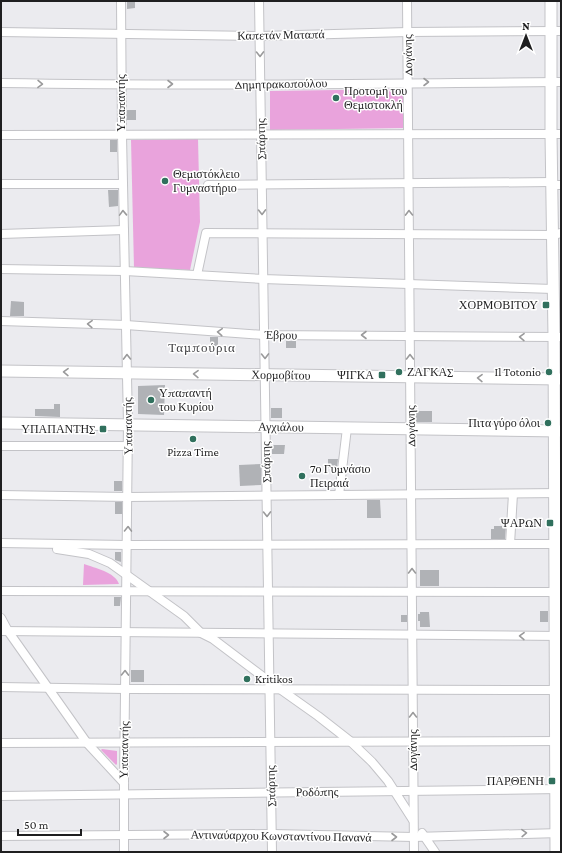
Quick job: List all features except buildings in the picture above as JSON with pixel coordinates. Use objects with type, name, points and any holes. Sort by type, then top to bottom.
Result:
[{"type":"main road","points":[[551,1],[556,31],[555,184],[557,277],[553,289],[557,337],[558,379],[559,833],[556,852]]},
{"type":"main road","name":"Χορμοβίτου","points":[[1,371],[558,379]]},
{"type":"main road","name":"Αγχιάλου","points":[[1,422],[558,431]]},
{"type":"street","name":"Υπαπαντής","points":[[121,1],[122,184],[128,424],[124,852]]},
{"type":"street","name":"Σπάρτης","points":[[259,1],[272,852]]},
{"type":"street","name":"Δογάνης","points":[[408,1],[414,852]]},
{"type":"street","name":"Καπετάν Ματαπά","points":[[1,32],[260,36],[408,32],[556,31]]},
{"type":"street","name":"Δημητρακοπούλου","points":[[1,83],[260,85],[408,82],[556,82]]},
{"type":"street","points":[[1,135],[556,134]]},
{"type":"street","points":[[1,184],[122,184]]},
{"type":"street","points":[[208,185],[555,184]]},
{"type":"street","points":[[1,234],[124,230]]},
{"type":"street","points":[[197,275],[206,233],[557,234]]},
{"type":"street","points":[[1,269],[125,271],[264,279],[553,289]]},
{"type":"street","name":"Έβρου","points":[[1,321],[126,325],[264,335],[557,337]]},
{"type":"street","points":[[339,495],[347,428]]},
{"type":"street","points":[[1,446],[128,446]]},
{"type":"street","points":[[1,495],[267,496],[558,493]]},
{"type":"street","points":[[510,544],[513,494]]},
{"type":"street","points":[[1,543],[62,545],[558,544]]},
{"type":"street","points":[[29,544],[89,554],[110,563],[184,616],[202,633],[213,639],[270,686]]},
{"type":"street","points":[[1,591],[558,592]]},
{"type":"street","points":[[1,618],[5,631],[49,688],[87,743],[124,783]]},
{"type":"street","points":[[5,631],[558,636]]},
{"type":"street","points":[[1,686],[125,689],[270,686],[281,689],[558,690]]},
{"type":"street","points":[[281,689],[350,741],[372,762],[394,791],[435,852]]},
{"type":"street","points":[[1,743],[558,741]]},
{"type":"street","name":"Ροδόπης","points":[[1,796],[558,789]]},
{"type":"street","name":"Αντιναύαρχου Κωνσταντίνου Πανανά","points":[[1,836],[272,834],[414,837],[559,833]]},
{"type":"shaded area","points":[[405,89],[405,128],[270,130],[270,91]]},
{"type":"shaded area","name":"Θεμιστόκλειο Γυμναστήριο","points":[[198,139],[200,222],[190,270],[134,268],[131,140]]},
{"type":"shaded area","points":[[84,564],[109,573],[117,580],[119,584],[83,585]]},
{"type":"shaded area","points":[[101,750],[117,751],[116,765]]},
{"type":"place","name":"Προτομή του Θεμιστοκλή","points":[[336,98]]},
{"type":"place","name":"Θεμιστόκλειο Γυμναστήριο","points":[[165,181]]},
{"type":"place","name":"ΧΟΡΜΟΒΙΤΟΥ","points":[[546,305]]},
{"type":"place","name":"ΖΑΓΚΑΣ","points":[[399,372]]},
{"type":"place","name":"Il Totonio","points":[[549,372]]},
{"type":"place","name":"ΨΙΓΚΑ","points":[[382,375]]},
{"type":"place","name":"Υπαπαντή του Κυρίου","points":[[151,400]]},
{"type":"place","name":"Πιτα γύρο όλοι","points":[[548,423]]},
{"type":"place","name":"ΥΠΑΠΑΝΤΗΣ","points":[[103,429]]},
{"type":"place","name":"Pizza Time","points":[[193,439]]},
{"type":"place","name":"7ο Γυμνάσιο Πειραιά","points":[[302,476]]},
{"type":"place","name":"ΨΑΡΩΝ","points":[[550,523]]},
{"type":"place","name":"Kritikos","points":[[247,679]]},
{"type":"place","name":"ΠΑΡΘΕΝΗ","points":[[552,781]]},
{"type":"district","name":"Ταμπούρια","points":[[202,347]]}]
